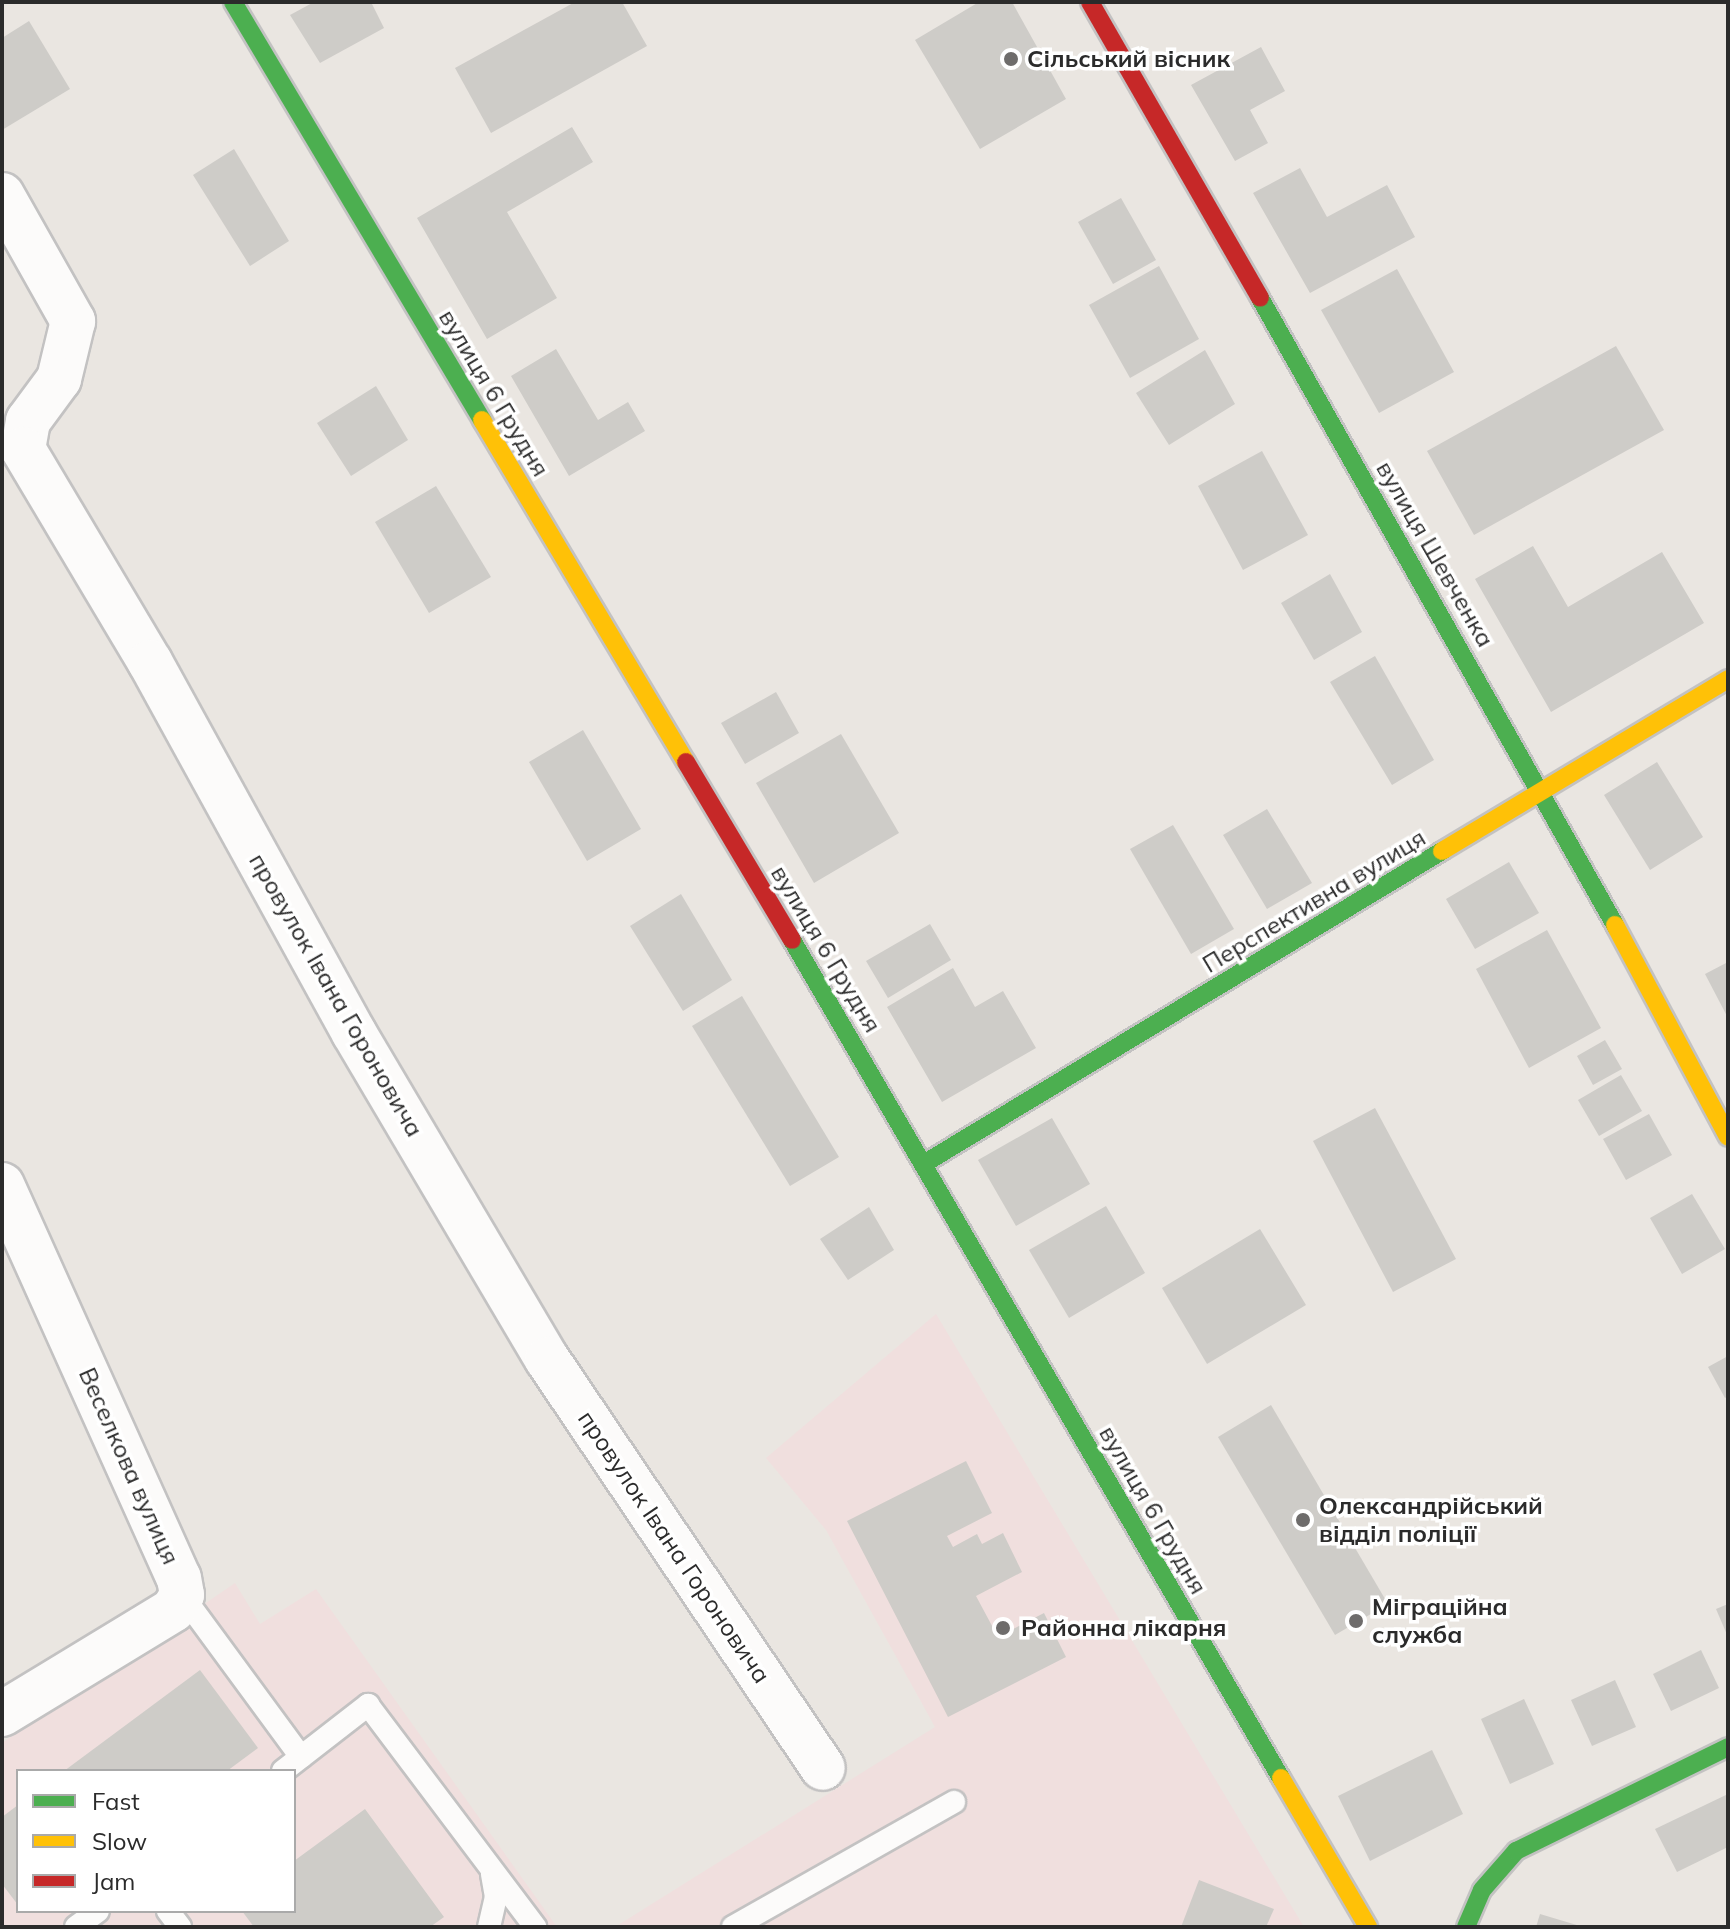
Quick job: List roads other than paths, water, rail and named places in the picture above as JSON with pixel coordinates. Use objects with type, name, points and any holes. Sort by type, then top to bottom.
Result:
[{"type":"street","name":"вулиця 6 Грудня","points":[[233,2],[925,1163],[1368,1927]]},
{"type":"street","name":"вулиця Шевченка","points":[[1090,2],[1543,791],[1728,1137]]},
{"type":"street","name":"провулок Івана Гороновича","points":[[2,195],[73,321],[59,379],[28,421],[23,449],[150,662],[354,1033],[547,1359],[823,1768]]},
{"type":"street","name":"Перспективна вулиця","points":[[925,1163],[1728,679]]},
{"type":"street","name":"Веселкова вулиця","points":[[2,1185],[179,1578],[182,1595],[173,1610],[2,1714]]},
{"type":"street","points":[[1466,1927],[1482,1890],[1516,1851],[1728,1747]]},
{"type":"lane","points":[[182,1595],[301,1757]]},
{"type":"lane","points":[[286,1769],[368,1705],[535,1927]]},
{"type":"lane","points":[[733,1927],[954,1802]]},
{"type":"lane","points":[[489,1927],[496,1897],[490,1867]]},
{"type":"lane","points":[[76,1927],[95,1913]]},
{"type":"place","name":"Сільський вісник","points":[[1011,59]]},
{"type":"place","name":"Олександрійський відділ поліції","points":[[1303,1520]]},
{"type":"place","name":"Міграційна служба","points":[[1356,1621]]},
{"type":"place","name":"Районна лікарня","points":[[1003,1628]]}]
